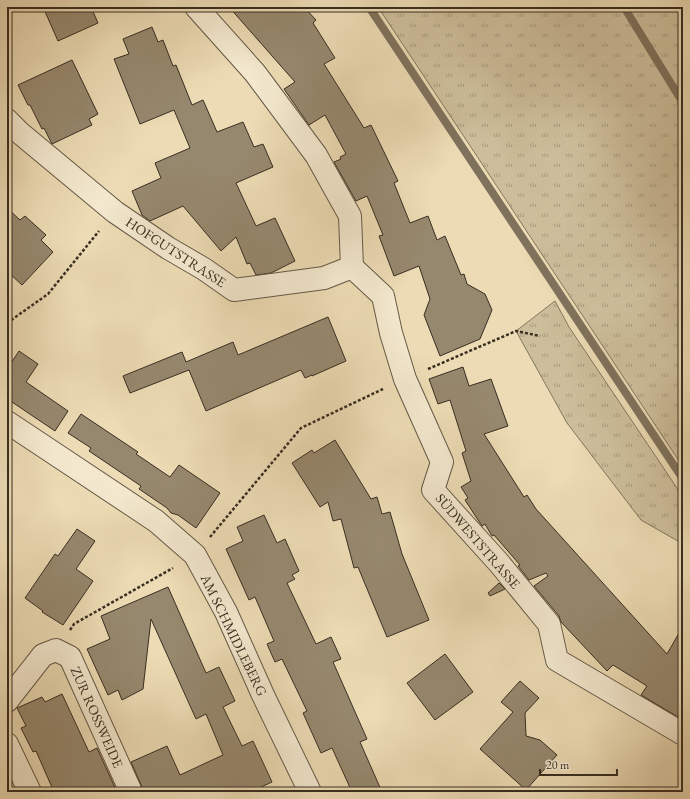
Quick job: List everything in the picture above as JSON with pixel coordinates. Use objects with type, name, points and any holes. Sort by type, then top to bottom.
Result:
[{"type":"street","points":[[196,7],[255,73],[316,154],[350,216],[352,267]]},
{"type":"street","name":"HOFGUTSTRASSE","points":[[7,120],[20,133],[115,212],[234,290],[324,278],[352,267]]},
{"type":"street","name":"SÜDWESTSTRASSE","points":[[352,267],[383,296],[391,333],[404,379],[442,462],[433,490],[499,563],[549,624],[557,660],[683,734]]},
{"type":"street","name":"AM SCHMIDLEBERG","points":[[7,422],[156,521],[195,555],[226,612],[263,695],[310,792]]},
{"type":"street","points":[[7,701],[42,655],[56,650]]},
{"type":"street","name":"ZUR ROSSWEIDE","points":[[56,650],[70,657],[131,792]]},
{"type":"street","points":[[7,744],[30,792]]},
{"type":"path","points":[[7,323],[48,294],[115,212]]},
{"type":"path","points":[[56,650],[74,624],[195,555],[258,479]]},
{"type":"green space","points":[[378,7],[683,7],[683,467]]},
{"type":"green space","points":[[555,301],[569,327],[683,497],[683,544],[641,520],[567,423],[516,331]]},
{"type":"building","points":[[43,7],[91,7],[98,23],[58,41]]},
{"type":"building","points":[[229,7],[304,7],[316,20],[313,23],[335,58],[324,64],[364,128],[371,125],[398,181],[394,183],[410,223],[428,216],[437,240],[445,236],[461,275],[464,274],[467,284],[485,294],[492,310],[480,339],[440,356],[424,315],[430,299],[419,266],[394,276],[379,236],[383,235],[367,196],[356,201],[334,162],[341,159],[340,157],[346,154],[325,115],[309,125],[284,89],[295,82]]},
{"type":"building","points":[[152,27],[158,42],[163,40],[173,66],[176,65],[192,105],[203,100],[217,132],[243,122],[254,147],[263,144],[273,167],[236,183],[256,226],[275,218],[295,261],[271,273],[256,275],[250,263],[247,264],[236,237],[221,251],[183,206],[150,221],[142,215],[132,191],[161,178],[155,163],[190,148],[174,110],[140,124],[114,59],[129,54],[123,39]]},
{"type":"building","points":[[72,60],[98,114],[89,119],[92,125],[52,144],[44,128],[42,129],[30,105],[28,105],[18,85]]},
{"type":"building","points":[[7,208],[20,220],[25,216],[46,235],[41,240],[53,252],[22,285],[7,271]]},
{"type":"building","points":[[328,317],[346,361],[305,378],[301,370],[206,411],[189,370],[130,393],[123,376],[182,352],[186,362],[233,342],[238,355]]},
{"type":"building","points":[[19,351],[38,364],[26,382],[68,411],[55,431],[12,402],[7,409],[7,369]]},
{"type":"building","points":[[463,367],[469,386],[491,379],[508,426],[484,434],[524,497],[527,495],[536,509],[667,654],[683,626],[683,720],[641,695],[647,686],[613,665],[607,671],[561,622],[559,616],[534,586],[548,576],[546,573],[529,580],[518,566],[520,565],[494,535],[492,536],[485,524],[482,526],[465,500],[468,498],[461,487],[471,481],[462,453],[466,451],[450,400],[438,404],[429,379]]},
{"type":"building","points":[[81,414],[138,452],[136,454],[170,477],[179,465],[220,493],[196,528],[178,515],[171,513],[167,508],[139,489],[141,486],[89,451],[91,448],[68,433]]},
{"type":"building","points":[[335,440],[371,499],[377,497],[382,514],[390,512],[402,554],[429,620],[387,637],[358,567],[354,568],[341,519],[333,521],[328,502],[320,507],[292,463],[312,450],[314,453]]},
{"type":"building","points":[[264,515],[277,543],[285,539],[299,571],[292,575],[295,579],[287,583],[316,644],[331,637],[341,659],[333,662],[367,739],[360,742],[382,792],[352,792],[332,748],[321,753],[303,713],[307,711],[282,659],[275,662],[267,644],[274,641],[255,597],[249,600],[226,549],[243,541],[237,527]]},
{"type":"building","points":[[77,529],[95,541],[76,569],[93,581],[63,625],[42,612],[43,611],[25,598],[55,554],[58,556]]},
{"type":"building","points":[[499,583],[505,589],[490,596],[488,593]]},
{"type":"building","points":[[168,587],[206,673],[219,667],[235,701],[223,707],[242,746],[253,741],[272,782],[250,792],[143,792],[131,762],[167,746],[180,775],[223,755],[206,714],[196,719],[151,619],[143,689],[122,700],[118,690],[108,695],[87,649],[110,639],[101,616]]},
{"type":"building","points":[[445,654],[473,692],[435,720],[407,683]]},
{"type":"building","points":[[520,681],[539,698],[525,713],[526,736],[540,740],[557,755],[526,790],[480,749],[513,712],[501,702]]},
{"type":"building","points":[[62,694],[89,752],[97,748],[117,792],[54,792],[36,751],[33,752],[21,728],[26,726],[17,708],[42,697],[45,702]]},
{"type":"waterway","points":[[369,7],[683,479]]},
{"type":"waterway","points":[[624,7],[683,103]]}]
